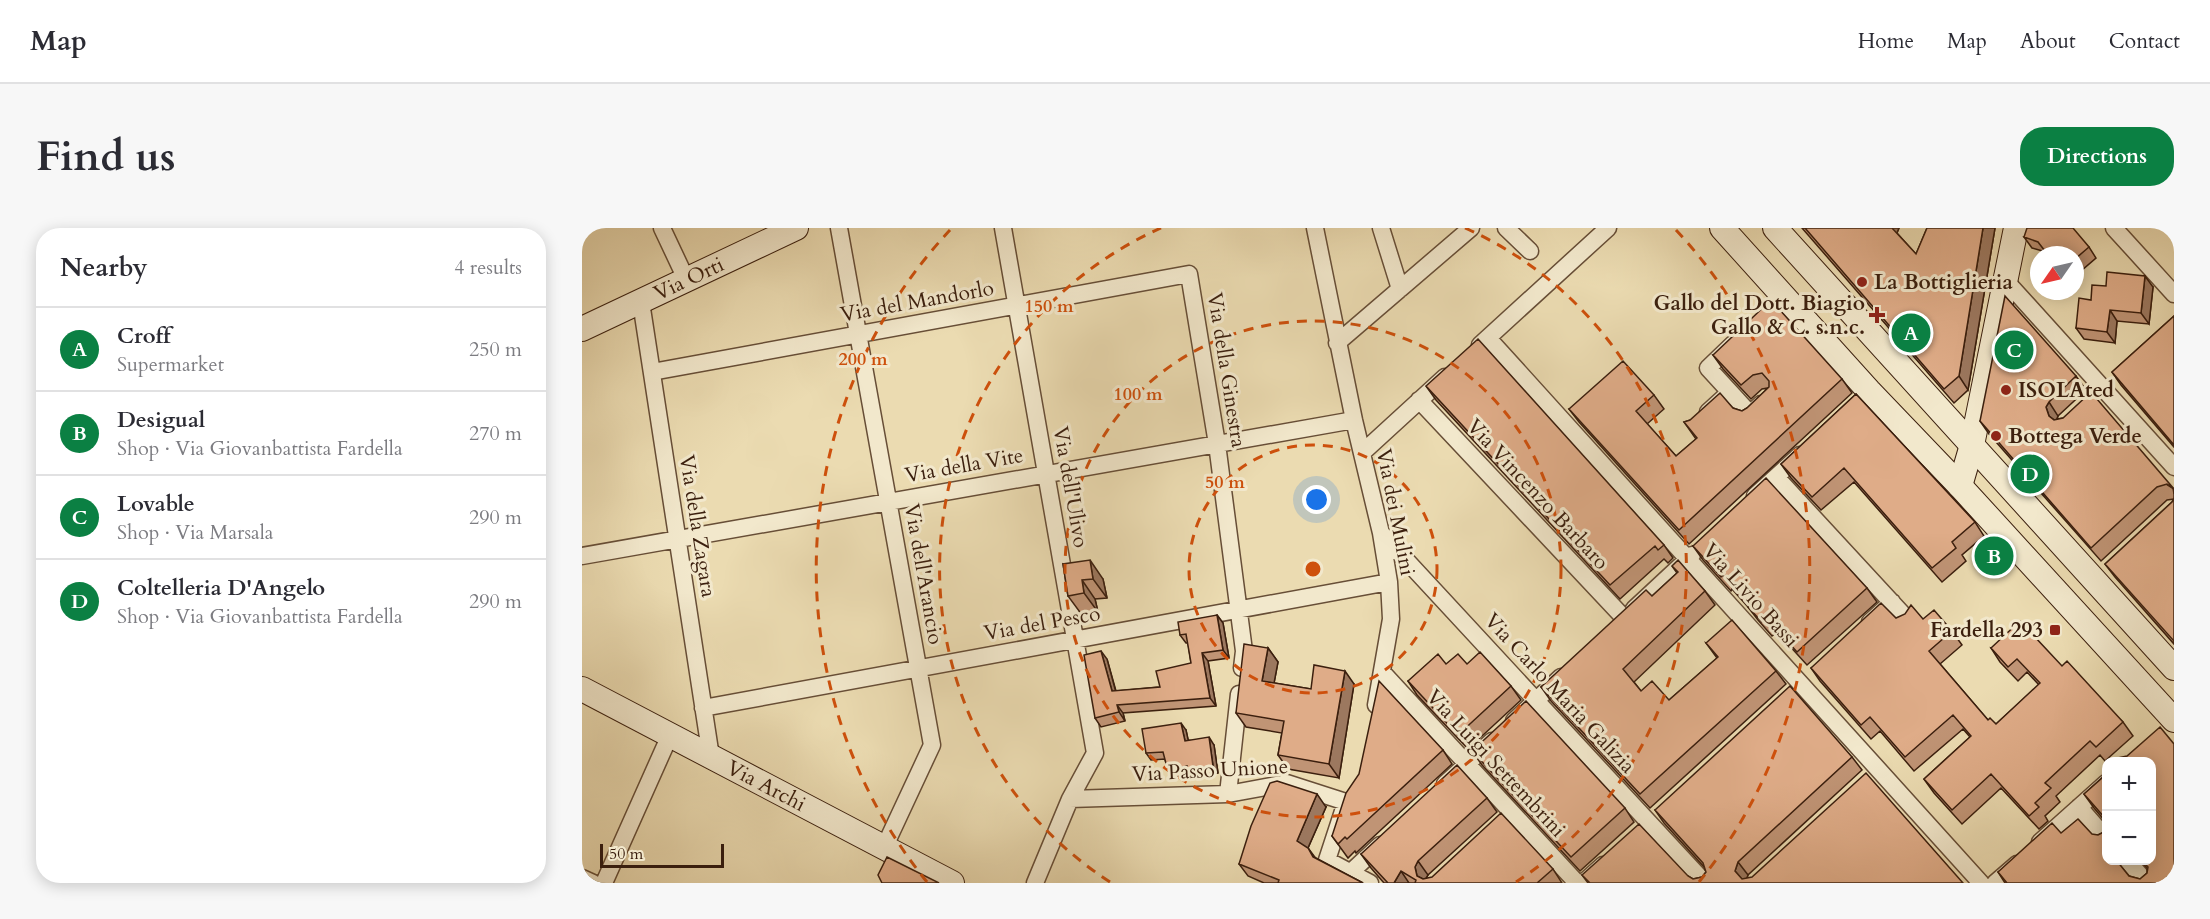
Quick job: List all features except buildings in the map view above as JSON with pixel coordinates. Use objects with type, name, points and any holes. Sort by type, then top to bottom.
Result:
[{"type":"main road","name":"Via Orti","points":[[582,329],[796,228]]},
{"type":"main road","points":[[1722,228],[1779,300],[1865,395],[1960,486],[2170,724]]},
{"type":"main road","points":[[1775,228],[1972,445],[2099,577],[2174,668]]},
{"type":"main road","points":[[1960,486],[1972,445],[2016,228]]},
{"type":"main road","name":"Via Archi","points":[[582,689],[889,854],[952,883]]},
{"type":"street","points":[[662,228],[686,279]]},
{"type":"street","name":"Via dell'Arancio","points":[[838,228],[932,745],[889,854]]},
{"type":"street","name":"Via dell'Ulivo","points":[[1003,228],[1095,753],[1070,799]]},
{"type":"street","name":"Via dei Mulini","points":[[1315,228],[1337,343],[1381,533],[1388,576],[1391,619],[1373,718]]},
{"type":"street","points":[[1382,228],[1400,289]]},
{"type":"street","points":[[1337,343],[1471,228]]},
{"type":"street","points":[[1506,228],[1530,251]]},
{"type":"street","points":[[1471,354],[1608,228]]},
{"type":"street","points":[[2114,228],[2174,294]]},
{"type":"street","name":"Via del Mandorlo","points":[[652,372],[1189,274]]},
{"type":"street","name":"Via della Ginestra","points":[[1189,274],[1217,444],[1244,651],[1228,794]]},
{"type":"street","points":[[2006,281],[2174,467]]},
{"type":"street","name":"Via della Zagara","points":[[642,302],[711,757]]},
{"type":"street","points":[[1742,336],[1708,368],[1750,414],[1769,397]]},
{"type":"street","name":"Via Livio Bassi","points":[[1488,338],[1802,685],[1875,773],[1982,883]]},
{"type":"street","points":[[1362,453],[1454,369]]},
{"type":"street","points":[[2088,402],[2119,373]]},
{"type":"street","points":[[1693,426],[1730,392]]},
{"type":"street","name":"Via Vincenzo Barbaro","points":[[1419,400],[1620,622],[1688,559]]},
{"type":"street","name":"Via della Vite","points":[[582,556],[1354,420]]},
{"type":"street","points":[[1744,507],[1810,446]]},
{"type":"street","points":[[1776,477],[1908,620]]},
{"type":"street","name":"Via Carlo Maria Galizia","points":[[1381,533],[1706,883]]},
{"type":"street","points":[[1688,559],[1704,544]]},
{"type":"street","name":"Via del Pesco","points":[[704,708],[1238,610],[1388,576],[1411,565]]},
{"type":"street","points":[[1859,632],[1892,602]]},
{"type":"street","points":[[1434,795],[1576,663]]},
{"type":"street","name":"Via Luigi Settembrini","points":[[1383,673],[1468,764],[1508,816],[1577,883]]},
{"type":"street","points":[[604,883],[670,735]]},
{"type":"street","name":"Via Passo Unione","points":[[1070,799],[1228,794],[1287,783],[1346,802]]},
{"type":"street","points":[[1358,786],[1346,802],[1326,861],[1371,883]]},
{"type":"street","points":[[1995,883],[2102,787]]},
{"type":"street","points":[[1035,883],[1070,799]]},
{"type":"street","points":[[2079,807],[2102,833]]},
{"type":"street","points":[[1351,872],[1392,834]]},
{"type":"street","points":[[1583,883],[1617,853]]},
{"type":"street","points":[[2131,865],[2147,883]]},
{"type":"street","points":[[582,878],[593,883]]},
{"type":"place","name":"La Bottiglieria","points":[[1862,282]]},
{"type":"place","name":"Gallo del Dott. Biagio Gallo & C. s.n.c.","points":[[1877,315]]},
{"type":"place","name":"Croff","points":[[1911,333]]},
{"type":"place","name":"Lovable","points":[[2014,350]]},
{"type":"place","name":"ISOLAted","points":[[2006,390]]},
{"type":"place","name":"Bottega Verde","points":[[1996,436]]},
{"type":"place","name":"Coltelleria D'Angelo","points":[[2030,474]]},
{"type":"place","name":"Desigual","points":[[1994,556]]},
{"type":"place","name":"Fardella 293","points":[[2055,630]]}]
